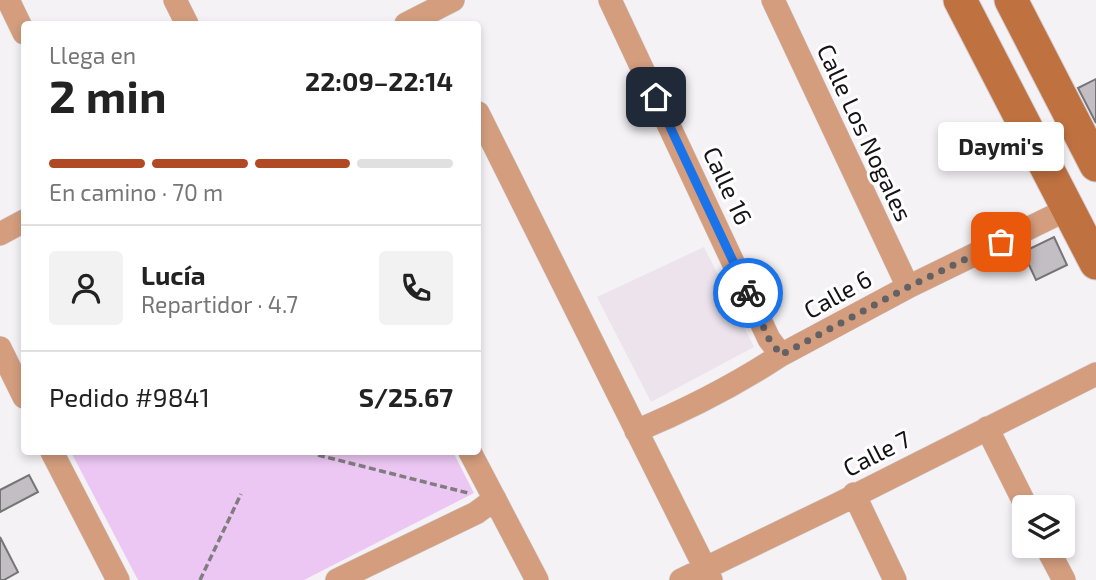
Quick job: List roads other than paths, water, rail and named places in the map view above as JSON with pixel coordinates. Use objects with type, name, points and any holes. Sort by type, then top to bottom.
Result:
[{"type":"main road","points":[[960,0],[1096,263]]},
{"type":"main road","points":[[1011,0],[1096,165]]},
{"type":"street","points":[[8,0],[21,27]]},
{"type":"street","points":[[175,0],[186,21]]},
{"type":"street","points":[[431,19],[453,0]]},
{"type":"street","name":"Calle 16","points":[[610,0],[769,339],[781,355]]},
{"type":"street","name":"Calle Los Nogales","points":[[773,0],[908,287]]},
{"type":"street","points":[[481,128],[486,152],[507,168],[558,278],[707,574]]},
{"type":"street","name":"Calle 6","points":[[636,431],[764,366],[908,287],[1068,209]]},
{"type":"street","points":[[0,234],[21,223]]},
{"type":"street","points":[[0,348],[21,387]]},
{"type":"street","name":"Calle 7","points":[[681,580],[707,574],[854,494],[1096,373]]},
{"type":"street","points":[[987,428],[1020,495]]},
{"type":"street","points":[[54,455],[118,580]]},
{"type":"street","points":[[472,455],[537,580]]},
{"type":"street","points":[[854,494],[895,580]]},
{"type":"street","points":[[337,580],[476,513],[495,499]]},
{"type":"street","points":[[1052,558],[1064,580]]},
{"type":"place","name":"Daymi's","points":[[1001,242]]}]
